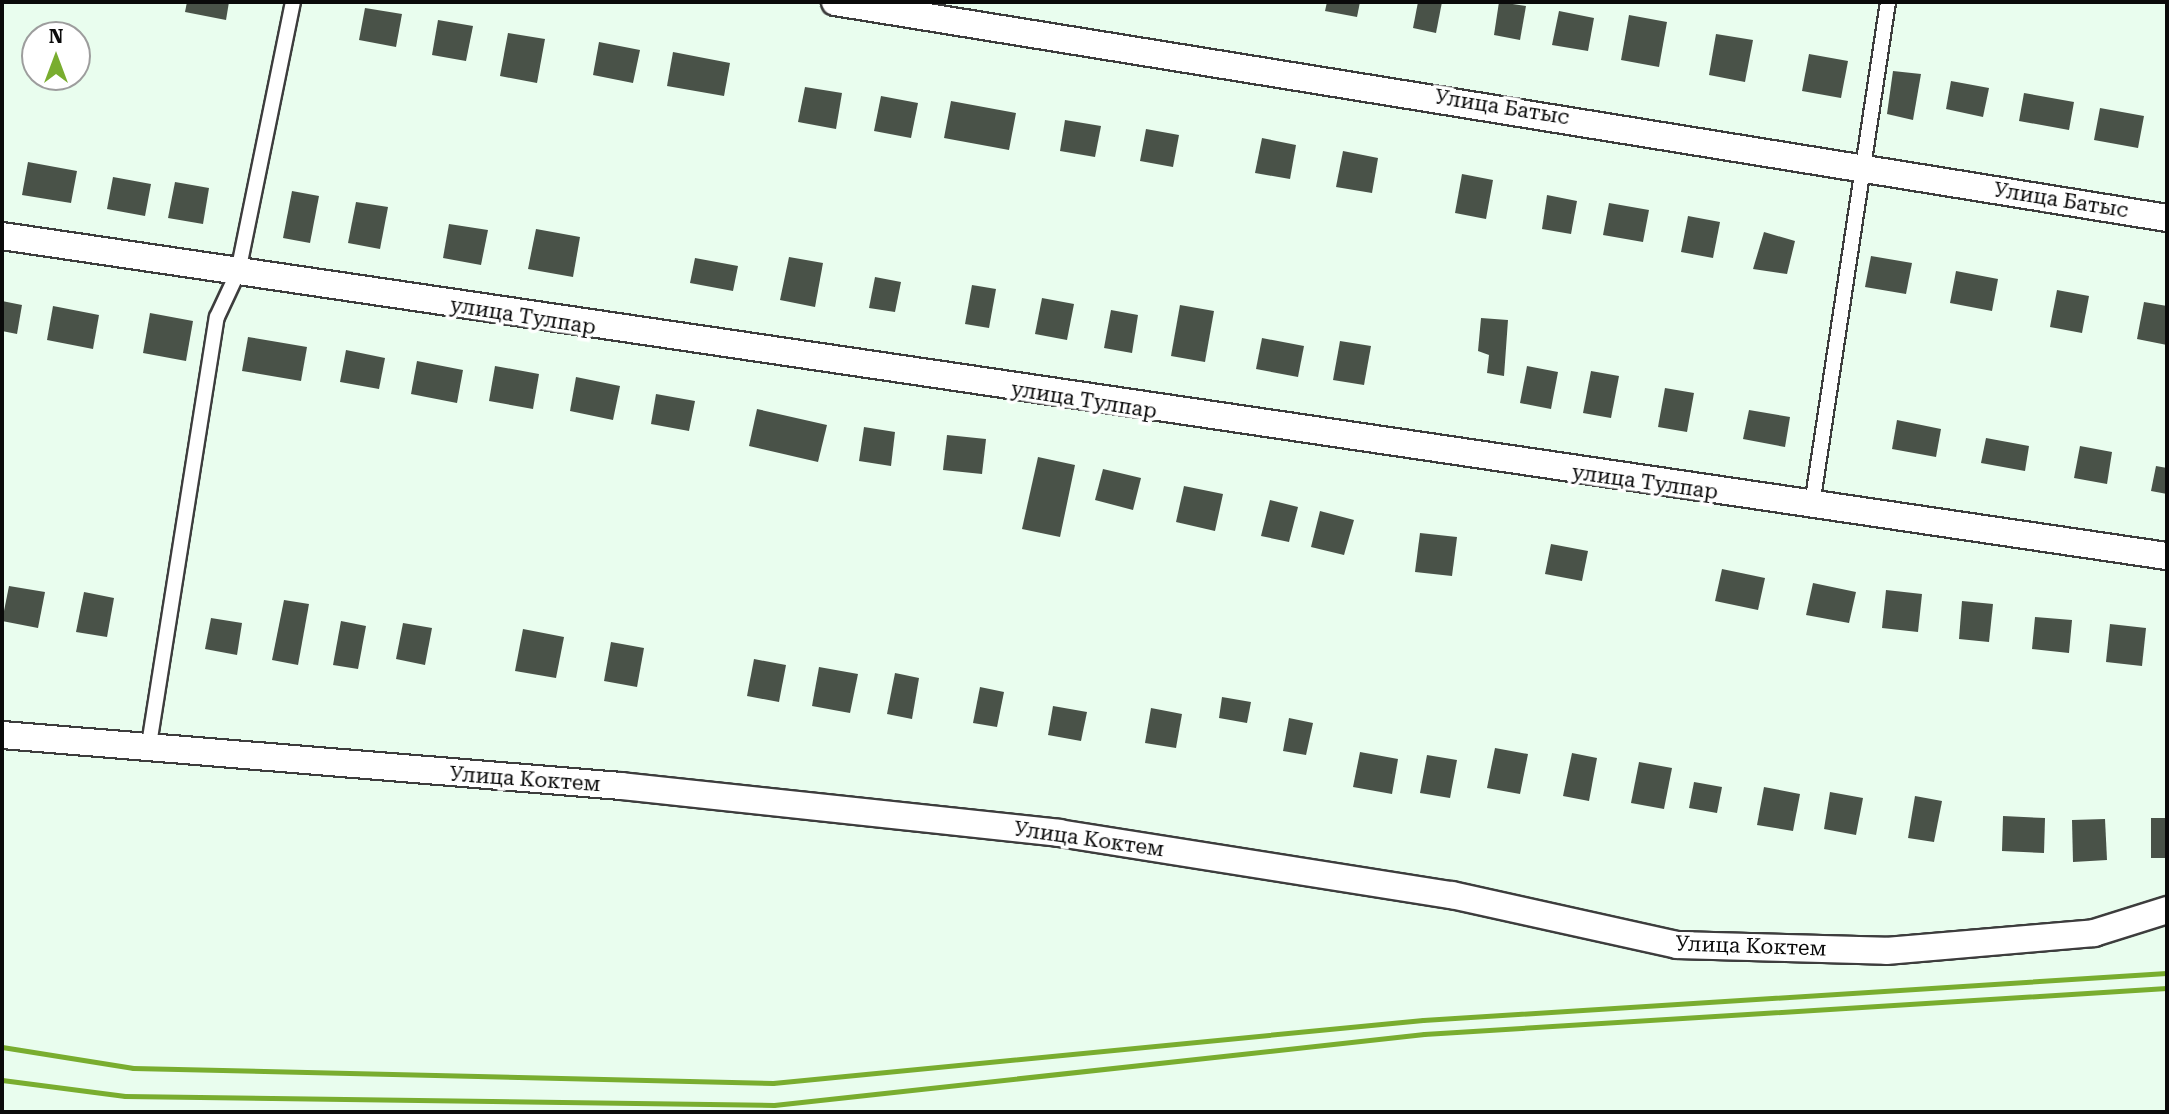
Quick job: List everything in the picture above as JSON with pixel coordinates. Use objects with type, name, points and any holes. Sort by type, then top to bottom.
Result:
[{"type":"street","name":"Улица Батыс","points":[[835,2],[2167,218]]},
{"type":"street","name":"улица Тулпар","points":[[2,236],[2167,556]]},
{"type":"street","name":"Улица Коктем","points":[[2,735],[148,751],[621,786],[1059,833],[1452,895],[1677,946],[1886,951],[2094,933],[2167,910]]},
{"type":"lane","points":[[148,751],[217,317],[238,272],[293,2]]},
{"type":"lane","points":[[1812,505],[1888,2]]},
{"type":"building","points":[[187,2],[229,2],[226,20],[185,12]]},
{"type":"building","points":[[1327,2],[1360,2],[1357,17],[1325,11]]},
{"type":"building","points":[[1418,2],[1442,2],[1436,33],[1413,28]]},
{"type":"building","points":[[1499,2],[1526,6],[1520,40],[1494,35]]},
{"type":"building","points":[[365,8],[402,14],[396,47],[359,40]]},
{"type":"building","points":[[1559,11],[1594,18],[1588,51],[1552,45]]},
{"type":"building","points":[[1629,15],[1667,22],[1659,67],[1621,60]]},
{"type":"building","points":[[438,20],[473,26],[466,61],[432,55]]},
{"type":"building","points":[[508,33],[545,39],[537,83],[500,76]]},
{"type":"building","points":[[1716,34],[1753,40],[1745,82],[1709,75]]},
{"type":"building","points":[[599,42],[640,50],[633,83],[593,75]]},
{"type":"building","points":[[673,52],[730,63],[724,96],[667,86]]},
{"type":"building","points":[[1809,54],[1848,61],[1841,98],[1802,91]]},
{"type":"building","points":[[1893,71],[1921,74],[1913,120],[1887,114]]},
{"type":"building","points":[[1951,81],[1989,88],[1983,117],[1946,109]]},
{"type":"building","points":[[805,87],[842,93],[836,129],[798,122]]},
{"type":"building","points":[[2024,93],[2074,102],[2069,130],[2019,121]]},
{"type":"building","points":[[881,96],[918,103],[911,138],[874,131]]},
{"type":"building","points":[[951,101],[1016,113],[1009,150],[944,138]]},
{"type":"building","points":[[2100,108],[2144,116],[2138,148],[2094,140]]},
{"type":"building","points":[[1065,120],[1101,126],[1095,157],[1060,151]]},
{"type":"building","points":[[1146,129],[1179,135],[1173,167],[1140,161]]},
{"type":"building","points":[[1262,138],[1296,145],[1290,179],[1255,173]]},
{"type":"building","points":[[1343,151],[1378,158],[1372,193],[1336,187]]},
{"type":"building","points":[[28,162],[77,171],[71,203],[22,195]]},
{"type":"building","points":[[1462,174],[1493,180],[1486,219],[1455,213]]},
{"type":"building","points":[[113,177],[151,184],[145,216],[107,209]]},
{"type":"building","points":[[175,182],[209,188],[203,224],[168,218]]},
{"type":"building","points":[[292,191],[319,196],[310,243],[283,238]]},
{"type":"building","points":[[1547,195],[1577,201],[1571,234],[1542,229]]},
{"type":"building","points":[[356,202],[388,207],[380,249],[348,243]]},
{"type":"building","points":[[1609,203],[1649,210],[1643,242],[1603,235]]},
{"type":"building","points":[[1688,216],[1720,222],[1713,258],[1681,252]]},
{"type":"building","points":[[449,224],[488,230],[481,265],[443,258]]},
{"type":"building","points":[[536,229],[580,237],[573,277],[528,269]]},
{"type":"building","points":[[1764,232],[1795,241],[1787,274],[1753,269]]},
{"type":"building","points":[[1871,256],[1912,263],[1906,294],[1865,287]]},
{"type":"building","points":[[789,257],[823,263],[815,307],[780,300]]},
{"type":"building","points":[[695,258],[738,266],[733,291],[690,283]]},
{"type":"building","points":[[1956,271],[1998,279],[1992,311],[1950,303]]},
{"type":"building","points":[[875,277],[901,282],[895,312],[869,308]]},
{"type":"building","points":[[972,285],[996,289],[989,328],[965,324]]},
{"type":"building","points":[[2057,290],[2089,296],[2082,333],[2050,327]]},
{"type":"building","points":[[1042,298],[1074,304],[1067,340],[1035,334]]},
{"type":"building","points":[[2,301],[22,305],[17,334],[2,331]]},
{"type":"building","points":[[2144,302],[2167,306],[2167,345],[2137,339]]},
{"type":"building","points":[[1180,305],[1214,311],[1205,362],[1171,356]]},
{"type":"building","points":[[53,306],[99,315],[93,349],[47,340]]},
{"type":"building","points":[[1111,310],[1138,315],[1132,353],[1104,348]]},
{"type":"building","points":[[150,313],[193,321],[186,361],[143,353]]},
{"type":"building","points":[[1481,318],[1508,320],[1504,376],[1487,373],[1489,355],[1478,351]]},
{"type":"building","points":[[248,337],[307,347],[301,381],[242,371]]},
{"type":"building","points":[[1262,338],[1304,346],[1298,377],[1256,369]]},
{"type":"building","points":[[1340,341],[1371,346],[1364,385],[1333,380]]},
{"type":"building","points":[[346,350],[385,358],[379,389],[340,382]]},
{"type":"building","points":[[417,361],[463,370],[457,403],[411,394]]},
{"type":"building","points":[[495,366],[539,374],[533,409],[489,401]]},
{"type":"building","points":[[1527,366],[1558,372],[1551,409],[1520,403]]},
{"type":"building","points":[[1591,371],[1619,376],[1611,418],[1583,413]]},
{"type":"building","points":[[576,377],[620,386],[613,420],[570,411]]},
{"type":"building","points":[[1665,388],[1694,393],[1687,432],[1658,427]]},
{"type":"building","points":[[656,394],[695,401],[689,431],[651,424]]},
{"type":"building","points":[[757,409],[827,425],[818,462],[749,446]]},
{"type":"building","points":[[1749,410],[1790,417],[1785,447],[1743,439]]},
{"type":"building","points":[[1897,420],[1941,429],[1936,457],[1892,449]]},
{"type":"building","points":[[864,427],[895,432],[891,466],[859,461]]},
{"type":"building","points":[[947,435],[986,439],[982,474],[943,470]]},
{"type":"building","points":[[1986,438],[2029,446],[2025,471],[1981,463]]},
{"type":"building","points":[[2080,446],[2112,452],[2107,484],[2074,478]]},
{"type":"building","points":[[1038,457],[1075,465],[1060,537],[1022,529]]},
{"type":"building","points":[[2156,466],[2167,468],[2167,494],[2151,491]]},
{"type":"building","points":[[1103,469],[1141,478],[1133,510],[1095,500]]},
{"type":"building","points":[[1184,486],[1223,494],[1215,531],[1176,522]]},
{"type":"building","points":[[1270,500],[1298,507],[1289,542],[1261,536]]},
{"type":"building","points":[[1320,511],[1354,520],[1344,555],[1311,547]]},
{"type":"building","points":[[1420,533],[1457,537],[1452,576],[1415,572]]},
{"type":"building","points":[[1551,544],[1588,551],[1582,581],[1545,574]]},
{"type":"building","points":[[1722,569],[1765,578],[1758,610],[1715,601]]},
{"type":"building","points":[[1813,583],[1856,592],[1849,623],[1806,615]]},
{"type":"building","points":[[9,586],[45,592],[38,628],[2,621]]},
{"type":"building","points":[[1886,590],[1922,594],[1918,632],[1882,628]]},
{"type":"building","points":[[84,592],[114,598],[107,637],[76,632]]},
{"type":"building","points":[[284,600],[309,604],[298,665],[272,660]]},
{"type":"building","points":[[1962,601],[1993,604],[1989,642],[1959,639]]},
{"type":"building","points":[[2035,617],[2072,620],[2069,653],[2032,649]]},
{"type":"building","points":[[211,618],[242,623],[237,655],[205,649]]},
{"type":"building","points":[[341,621],[366,626],[358,669],[333,665]]},
{"type":"building","points":[[403,623],[432,628],[425,665],[396,659]]},
{"type":"building","points":[[2110,624],[2146,628],[2142,666],[2106,662]]},
{"type":"building","points":[[523,629],[564,637],[556,678],[515,671]]},
{"type":"building","points":[[611,642],[644,648],[637,687],[604,681]]},
{"type":"building","points":[[754,659],[786,665],[779,702],[747,696]]},
{"type":"building","points":[[819,667],[858,674],[850,713],[812,706]]},
{"type":"building","points":[[895,673],[919,678],[912,719],[887,714]]},
{"type":"building","points":[[980,687],[1004,692],[997,727],[973,723]]},
{"type":"building","points":[[1222,697],[1251,702],[1247,723],[1219,718]]},
{"type":"building","points":[[1053,706],[1087,712],[1081,741],[1048,735]]},
{"type":"building","points":[[1151,708],[1182,714],[1176,748],[1145,743]]},
{"type":"building","points":[[1289,718],[1313,723],[1306,755],[1283,751]]},
{"type":"building","points":[[1495,748],[1528,754],[1520,794],[1487,788]]},
{"type":"building","points":[[1360,752],[1398,759],[1392,794],[1353,787]]},
{"type":"building","points":[[1572,753],[1597,758],[1589,801],[1563,796]]},
{"type":"building","points":[[1427,755],[1457,760],[1450,798],[1420,793]]},
{"type":"building","points":[[1639,762],[1672,768],[1664,809],[1631,803]]},
{"type":"building","points":[[1694,782],[1722,787],[1717,813],[1689,808]]},
{"type":"building","points":[[1764,787],[1800,794],[1793,831],[1757,825]]},
{"type":"building","points":[[1830,792],[1863,798],[1856,835],[1824,829]]},
{"type":"building","points":[[1915,796],[1942,801],[1934,842],[1908,838]]},
{"type":"building","points":[[2003,816],[2045,818],[2044,853],[2002,851]]},
{"type":"building","points":[[2151,818],[2167,818],[2167,858],[2151,858]]},
{"type":"building","points":[[2105,819],[2107,860],[2073,862],[2072,820]]},
{"type":"railway","points":[[2,1047],[133,1068],[773,1083],[1423,1020],[2167,973]]},
{"type":"railway","points":[[2,1080],[125,1096],[774,1105],[1424,1034],[2167,988]]}]
